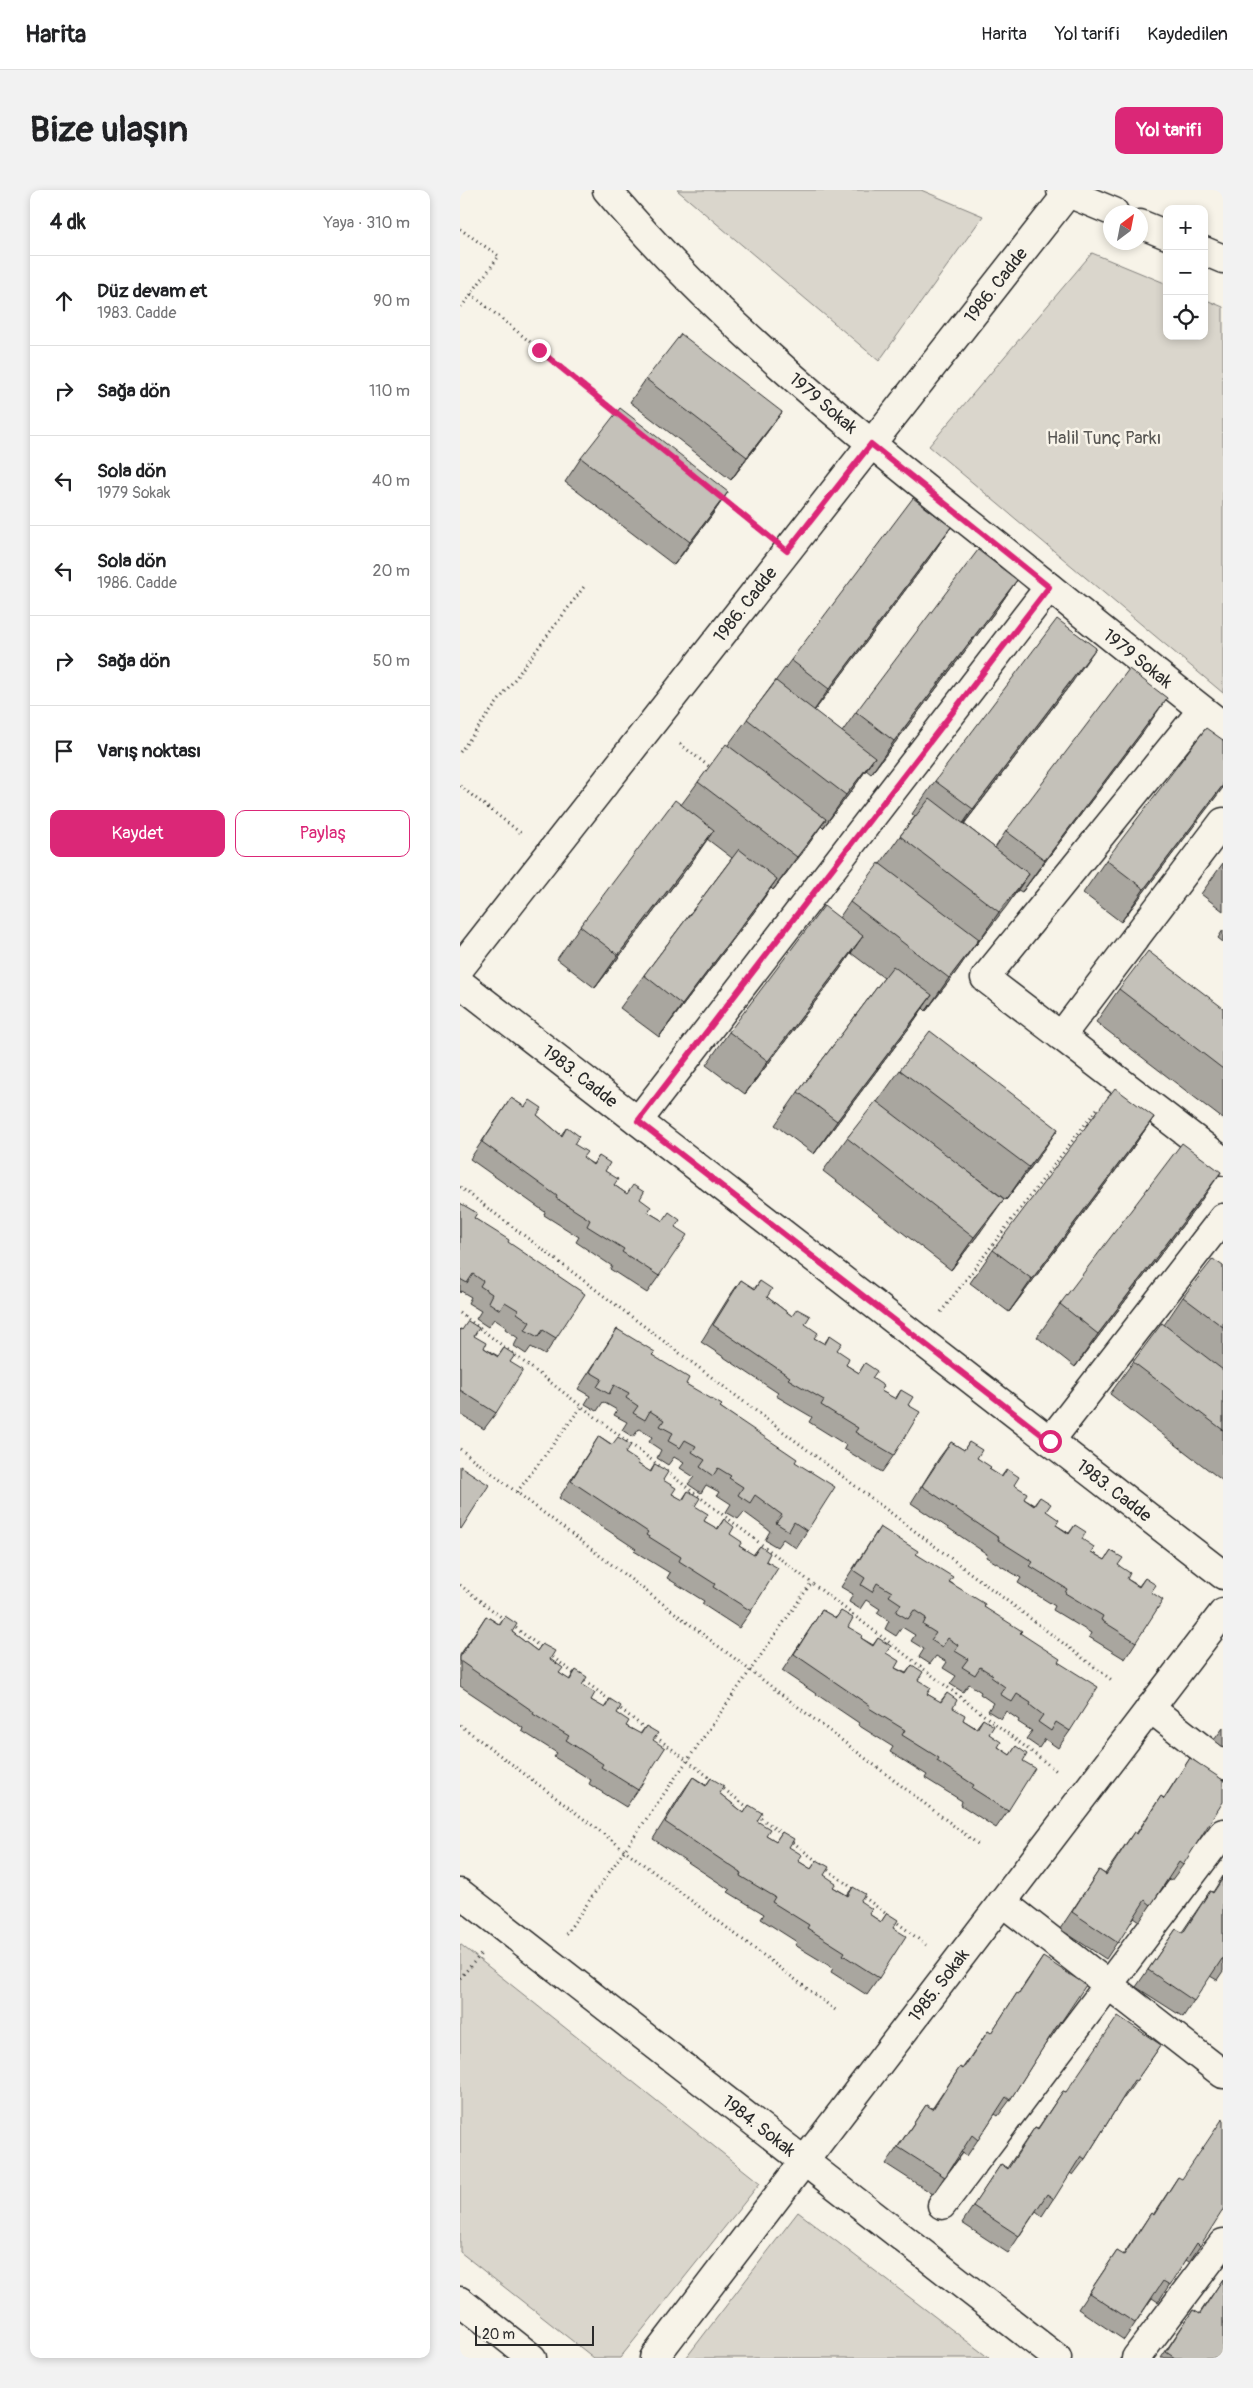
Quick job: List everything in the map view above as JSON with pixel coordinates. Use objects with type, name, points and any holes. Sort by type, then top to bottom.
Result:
[{"type":"street","name":"1979 Sokak","points":[[607,190],[636,224],[720,310],[871,444],[1213,718]]},
{"type":"street","name":"1986. Cadde","points":[[460,968],[871,444],[1066,191]]},
{"type":"street","points":[[1066,191],[1103,207]]},
{"type":"street","points":[[1148,227],[1163,233]]},
{"type":"street","points":[[1208,253],[1223,259]]},
{"type":"street","points":[[638,1121],[1049,587]]},
{"type":"street","points":[[1213,718],[985,978],[1223,1161]]},
{"type":"street","points":[[1061,1036],[1223,822]]},
{"type":"street","name":"1983. Cadde","points":[[460,982],[1223,1575]]},
{"type":"street","points":[[1050,1441],[1223,1218]]},
{"type":"street","name":"1985. Sokak","points":[[654,2358],[1223,1613]]},
{"type":"street","points":[[1150,1708],[1223,1765]]},
{"type":"street","points":[[942,2205],[1223,1833]]},
{"type":"street","name":"1984. Sokak","points":[[460,1892],[1057,2358]]},
{"type":"street","points":[[1002,1902],[1223,2074]]},
{"type":"street","points":[[1136,2358],[1223,2243]]},
{"type":"street","points":[[460,2301],[532,2358]]},
{"type":"path","points":[[460,229],[499,256],[460,309]]},
{"type":"path","points":[[471,294],[624,419]]},
{"type":"path","points":[[717,494],[787,551]]},
{"type":"path","points":[[460,752],[586,584]]},
{"type":"path","points":[[460,786],[549,854]]},
{"type":"path","points":[[920,1339],[1118,1080]]},
{"type":"path","points":[[460,1188],[1114,1681]]},
{"type":"path","points":[[460,1313],[1085,1793]]},
{"type":"path","points":[[517,1492],[582,1406]]},
{"type":"path","points":[[460,1448],[979,1845]]},
{"type":"path","points":[[547,1961],[812,1582]]},
{"type":"path","points":[[460,1585],[953,1966]]},
{"type":"path","points":[[460,1725],[838,2012]]},
{"type":"green space","points":[[677,190],[921,190],[983,216],[879,361]]},
{"type":"green space","name":"Halil Tunç Parkı","points":[[1092,253],[1163,282],[1163,340],[1208,340],[1208,301],[1223,307],[1223,693],[929,446]]},
{"type":"green space","points":[[460,1944],[760,2183],[620,2358],[594,2358],[460,2252]]},
{"type":"green space","points":[[798,2212],[989,2358],[686,2358]]},
{"type":"building","points":[[681,334],[782,412],[747,457],[646,379]]},
{"type":"building","points":[[620,408],[728,492],[690,542],[581,458]]},
{"type":"building","points":[[913,498],[951,527],[829,689],[791,660]]},
{"type":"building","points":[[978,550],[1017,580],[894,741],[856,712]]},
{"type":"building","points":[[1057,619],[1096,648],[973,809],[935,781]]},
{"type":"building","points":[[1129,669],[1167,698],[1045,860],[1006,831]]},
{"type":"building","points":[[776,681],[875,757],[846,795],[747,719]]},
{"type":"building","points":[[1206,728],[1223,740],[1223,785],[1144,889],[1106,860]]},
{"type":"building","points":[[726,744],[826,819],[797,857],[698,782]]},
{"type":"building","points":[[930,798],[1029,874],[999,912],[900,836]]},
{"type":"building","points":[[675,800],[714,830],[618,955],[580,926]]},
{"type":"building","points":[[739,849],[777,879],[682,1005],[644,975]]},
{"type":"building","points":[[879,863],[979,939],[949,978],[850,902]]},
{"type":"building","points":[[824,906],[863,936],[768,1061],[729,1032]]},
{"type":"building","points":[[1148,951],[1223,1008],[1223,1069],[1119,989]]},
{"type":"building","points":[[893,966],[932,995],[837,1121],[798,1092]]},
{"type":"building","points":[[930,1031],[1058,1129],[1029,1167],[900,1070]]},
{"type":"building","points":[[1115,1088],[1154,1117],[1032,1279],[993,1250]]},
{"type":"building","points":[[511,1098],[525,1107],[530,1100],[542,1108],[537,1115],[562,1136],[567,1127],[579,1136],[574,1144],[587,1152],[583,1157],[593,1165],[599,1156],[610,1163],[605,1171],[618,1179],[614,1185],[627,1194],[633,1185],[644,1192],[640,1199],[651,1207],[648,1212],[663,1221],[669,1212],[680,1220],[675,1227],[687,1235],[659,1276],[622,1252],[624,1249],[587,1226],[590,1220],[556,1198],[557,1196],[482,1142]]},
{"type":"building","points":[[876,1101],[1004,1199],[974,1237],[847,1138]]},
{"type":"building","points":[[1182,1143],[1221,1172],[1098,1334],[1060,1304]]},
{"type":"building","points":[[460,1203],[477,1213],[474,1218],[509,1240],[508,1242],[585,1294],[556,1338],[543,1330],[538,1337],[525,1330],[530,1322],[517,1313],[518,1310],[505,1302],[500,1310],[488,1302],[492,1294],[480,1286],[483,1281],[473,1274],[467,1283],[460,1279]]},
{"type":"building","points":[[1213,1259],[1223,1266],[1223,1327],[1183,1297]]},
{"type":"building","points":[[741,1280],[755,1289],[760,1281],[772,1289],[767,1297],[792,1316],[797,1309],[810,1316],[805,1324],[818,1333],[814,1338],[825,1344],[830,1335],[842,1343],[837,1350],[849,1358],[846,1365],[859,1373],[865,1363],[877,1371],[872,1378],[884,1386],[881,1391],[896,1399],[901,1390],[913,1397],[908,1405],[920,1412],[894,1455],[855,1432],[858,1428],[821,1405],[824,1400],[788,1379],[790,1377],[713,1325]]},
{"type":"building","points":[[468,1321],[479,1328],[474,1336],[486,1343],[484,1348],[498,1357],[504,1348],[515,1355],[510,1362],[523,1370],[496,1413],[460,1390],[460,1329],[462,1330]]},
{"type":"building","points":[[1162,1323],[1223,1370],[1223,1430],[1133,1362]]},
{"type":"building","points":[[617,1329],[655,1352],[652,1355],[689,1378],[686,1384],[722,1405],[720,1407],[797,1459],[795,1462],[835,1487],[807,1531],[794,1522],[789,1531],[776,1523],[782,1515],[755,1495],[750,1503],[738,1495],[743,1487],[729,1478],[731,1476],[718,1468],[713,1476],[700,1467],[705,1460],[692,1452],[696,1446],[685,1440],[680,1448],[668,1441],[673,1433],[660,1426],[664,1420],[650,1411],[645,1420],[633,1413],[638,1406],[626,1398],[629,1393],[614,1385],[609,1394],[597,1387],[602,1379],[590,1372]]},
{"type":"building","points":[[599,1436],[612,1445],[618,1437],[631,1445],[625,1453],[639,1462],[638,1464],[651,1472],[655,1464],[668,1472],[663,1480],[676,1488],[672,1494],[683,1500],[688,1491],[700,1498],[695,1506],[708,1514],[704,1521],[718,1529],[724,1519],[734,1527],[730,1534],[742,1542],[739,1546],[754,1555],[760,1546],[770,1553],[766,1561],[778,1568],[751,1611],[713,1587],[715,1584],[679,1561],[681,1557],[646,1535],[648,1532],[571,1481]]},
{"type":"building","points":[[951,1442],[964,1450],[969,1442],[982,1450],[977,1458],[991,1467],[989,1469],[1002,1477],[1007,1469],[1019,1477],[1014,1485],[1027,1493],[1024,1499],[1034,1506],[1040,1497],[1051,1504],[1046,1511],[1059,1520],[1056,1525],[1069,1534],[1075,1525],[1086,1532],[1082,1539],[1094,1547],[1091,1552],[1105,1560],[1111,1551],[1123,1558],[1118,1565],[1130,1573],[1127,1579],[1139,1587],[1145,1578],[1156,1585],[1151,1592],[1163,1600],[1136,1642],[1101,1620],[1103,1616],[1065,1593],[1067,1589],[1030,1566],[1033,1562],[998,1540],[999,1538],[922,1486]]},
{"type":"building","points":[[460,1466],[489,1485],[461,1529],[460,1528]]},
{"type":"building","points":[[880,1527],[918,1551],[916,1554],[953,1577],[949,1582],[985,1604],[984,1607],[1022,1631],[1020,1633],[1060,1659],[1058,1662],[1098,1687],[1070,1731],[1056,1722],[1051,1731],[1038,1722],[1043,1715],[1030,1705],[1031,1703],[1017,1694],[1012,1702],[1000,1694],[1005,1687],[991,1677],[993,1675],[980,1667],[975,1675],[962,1667],[968,1659],[955,1651],[958,1645],[948,1638],[942,1647],[931,1640],[936,1633],[923,1625],[926,1618],[914,1610],[908,1619],[896,1612],[901,1604],[889,1596],[892,1592],[877,1583],[872,1592],[861,1585],[865,1578],[853,1570]]},
{"type":"building","points":[[822,1610],[836,1618],[841,1611],[853,1618],[848,1627],[862,1635],[861,1638],[873,1646],[878,1638],[891,1646],[886,1653],[899,1661],[895,1668],[906,1674],[912,1665],[923,1672],[918,1680],[931,1688],[927,1694],[941,1702],[947,1693],[957,1700],[953,1708],[965,1715],[963,1720],[977,1729],[983,1719],[994,1726],[989,1734],[1001,1742],[998,1747],[1010,1755],[1016,1746],[1027,1754],[1023,1761],[1035,1768],[1008,1811],[972,1788],[974,1785],[937,1761],[939,1758],[902,1735],[905,1730],[869,1708],[870,1706],[794,1654]]},
{"type":"building","points":[[486,1616],[500,1625],[505,1616],[517,1624],[512,1632],[537,1651],[542,1644],[555,1651],[550,1659],[563,1668],[559,1673],[570,1680],[576,1670],[587,1677],[582,1685],[595,1693],[591,1700],[605,1708],[610,1699],[621,1706],[617,1713],[629,1721],[626,1726],[641,1734],[646,1726],[658,1733],[653,1740],[665,1748],[638,1790],[601,1767],[603,1764],[566,1740],[569,1736],[533,1714],[534,1712],[460,1661],[460,1657]]},
{"type":"building","points":[[1190,1758],[1223,1780],[1223,1802],[1183,1865],[1179,1862],[1151,1905],[1145,1900],[1118,1943],[1072,1912],[1099,1870],[1106,1875],[1134,1832],[1137,1834],[1161,1796],[1164,1799]]},
{"type":"building","points":[[693,1777],[706,1786],[711,1778],[724,1786],[719,1793],[744,1813],[749,1805],[762,1813],[757,1821],[770,1829],[766,1835],[776,1841],[782,1832],[794,1839],[789,1847],[802,1855],[798,1861],[811,1869],[817,1860],[829,1867],[824,1875],[836,1883],[833,1887],[848,1896],[853,1887],[865,1894],[860,1901],[872,1909],[869,1914],[881,1922],[887,1913],[898,1920],[893,1928],[906,1936],[879,1978],[843,1955],[845,1952],[807,1928],[809,1925],[772,1902],[775,1897],[740,1876],[741,1873],[665,1822]]},
{"type":"building","points":[[1223,1878],[1223,1959],[1194,2001],[1148,1970],[1176,1929],[1183,1933],[1210,1891],[1213,1893]]},
{"type":"building","points":[[1043,1957],[1086,1985],[1060,2021],[1010,2100],[1006,2097],[978,2140],[972,2135],[945,2177],[898,2147],[926,2105],[933,2109],[960,2067],[963,2069],[988,2031],[991,2033]]},
{"type":"building","points":[[1118,2016],[1161,2045],[1136,2081],[1134,2080],[1085,2159],[1081,2156],[1054,2199],[1047,2194],[1019,2236],[973,2206],[1001,2164],[1008,2169],[1035,2127],[1038,2129],[1063,2091],[1066,2092]]},
{"type":"building","points":[[1223,2118],[1223,2210],[1200,2246],[1197,2243],[1170,2285],[1163,2281],[1135,2323],[1089,2293],[1117,2251],[1124,2255],[1151,2213],[1154,2215],[1178,2177],[1182,2179]]},
{"type":"building","points":[[1223,2279],[1223,2358],[1175,2358],[1166,2352],[1193,2310],[1200,2314]]},
{"type":"route","points":[[539,350],[787,551],[871,444],[1049,587],[638,1121],[1050,1441]]}]
